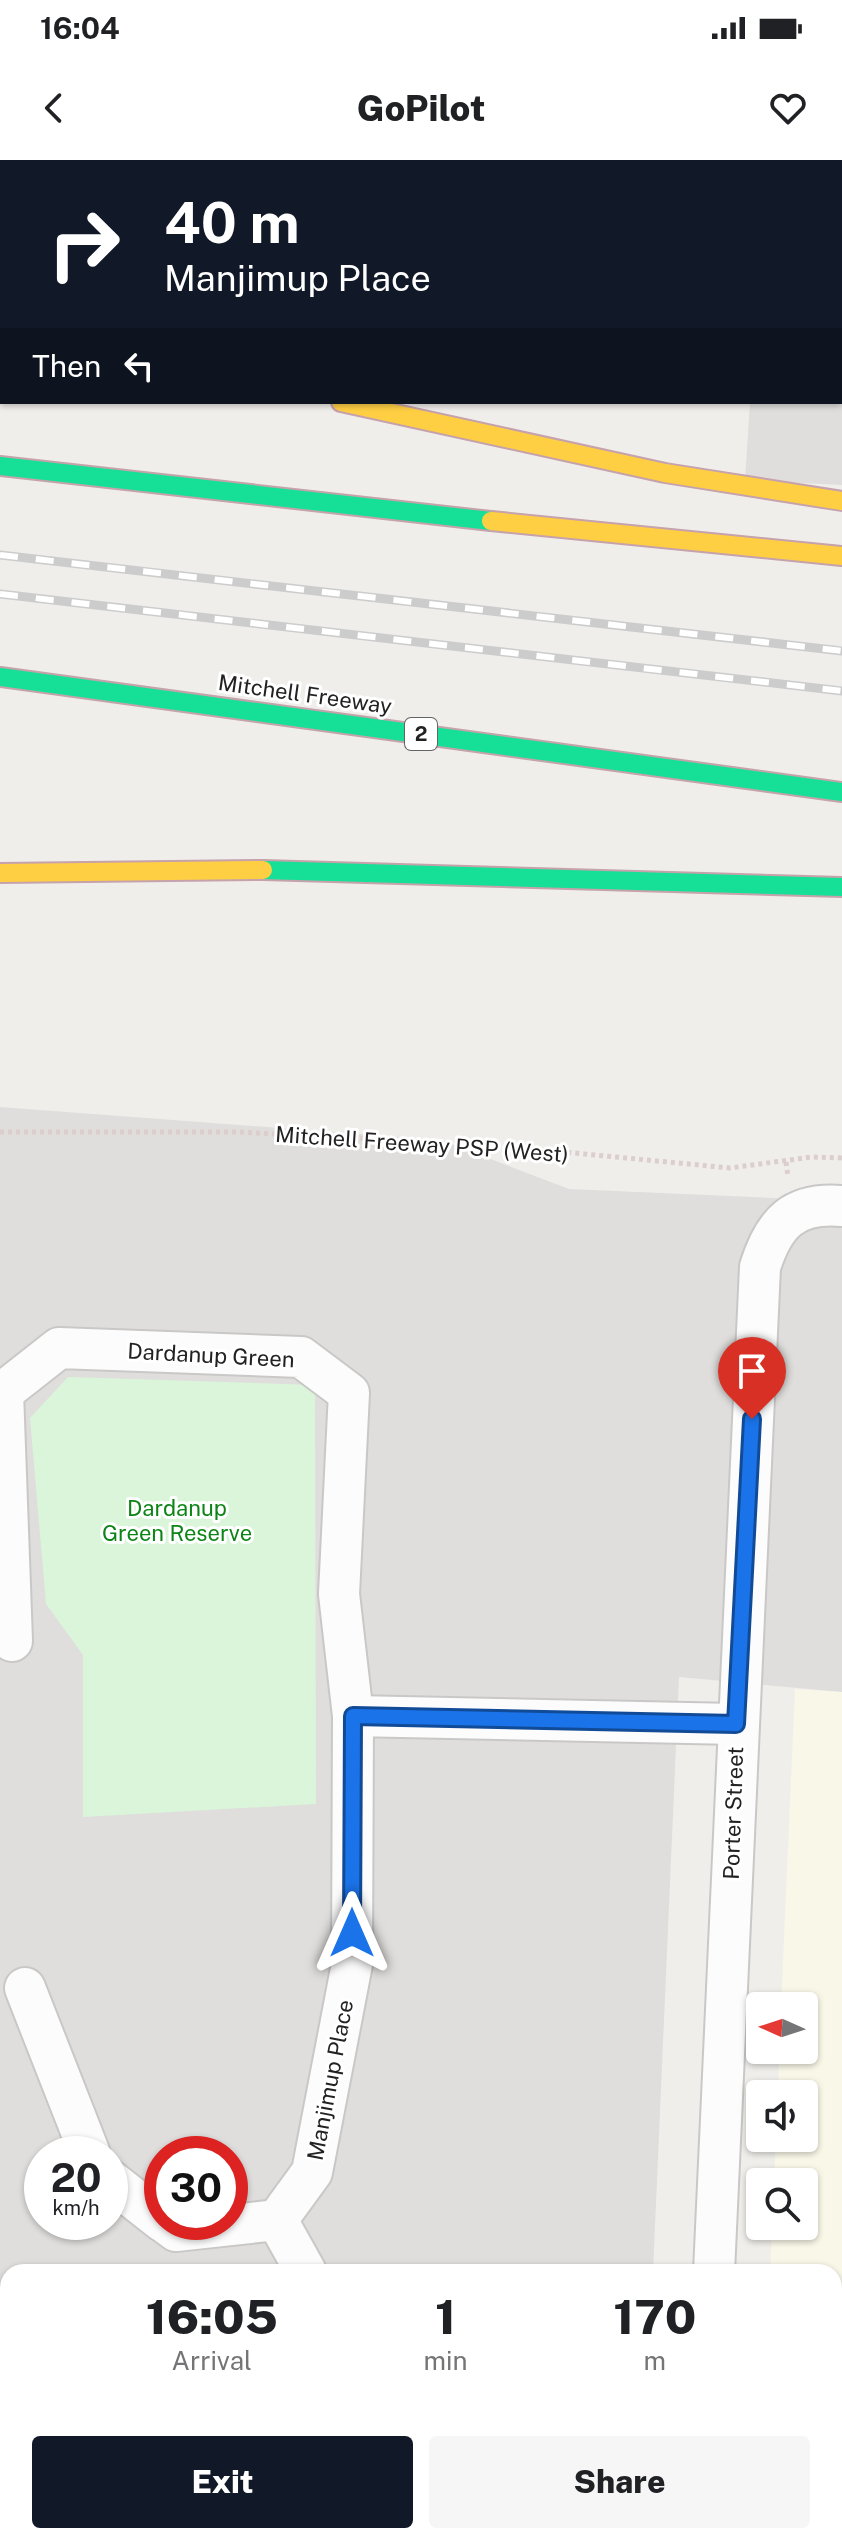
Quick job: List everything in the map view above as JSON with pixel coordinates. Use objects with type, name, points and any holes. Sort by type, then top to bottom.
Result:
[{"type":"highway","points":[[350,404],[665,473],[842,501]]},
{"type":"highway","points":[[0,466],[276,499],[842,556]]},
{"type":"highway","name":"Mitchell Freeway","points":[[0,677],[842,792]]},
{"type":"highway","points":[[0,873],[234,869],[842,887]]},
{"type":"street","name":"Porter Street","points":[[714,2264],[736,1724],[760,1267],[775,1229],[786,1219],[799,1211],[842,1206]]},
{"type":"street","name":"Dardanup Green","points":[[12,1641],[3,1392],[59,1348],[301,1357],[349,1393],[339,1594],[353,1716]]},
{"type":"street","points":[[353,1716],[736,1724]]},
{"type":"street","name":"Manjimup Place","points":[[277,2220],[312,2172],[352,1964],[353,1716]]},
{"type":"street","points":[[25,1988],[83,2136]]},
{"type":"street","points":[[128,2194],[144,2206]]},
{"type":"street","points":[[248,2223],[277,2220],[302,2264]]},
{"type":"path","name":"Mitchell Freeway PSP (West)","points":[[0,1132],[200,1131],[283,1134],[491,1145],[730,1168],[812,1157],[842,1158]]},
{"type":"shaded area","points":[[750,404],[842,404],[842,485],[745,480]]},
{"type":"shaded area","points":[[0,1107],[441,1140],[569,1189],[842,1201],[842,1692],[679,1677],[653,2264],[0,2264]]},
{"type":"shaded area","points":[[795,1689],[842,1692],[842,2264],[770,2264],[771,2240],[818,2240],[818,2168],[775,2168],[775,2152],[818,2152],[818,2080],[778,2080],[779,2064],[818,2064],[818,1992],[782,1992]]},
{"type":"green space","name":"Dardanup Green Reserve","points":[[68,1377],[315,1385],[316,1804],[83,1817],[83,1655],[46,1604],[30,1418]]},
{"type":"railway","points":[[0,555],[842,651]]},
{"type":"railway","points":[[0,594],[842,691]]},
{"type":"traffic: fast","points":[[0,466],[491,521]]},
{"type":"traffic: fast","points":[[0,677],[842,792]]},
{"type":"traffic: fast","points":[[263,870],[842,887]]},
{"type":"traffic: slow","points":[[350,404],[665,473],[842,501]]},
{"type":"traffic: slow","points":[[491,521],[842,556]]},
{"type":"traffic: slow","points":[[0,873],[263,870]]},
{"type":"route","points":[[352,1933],[353,1716],[736,1724],[752,1419]]}]
